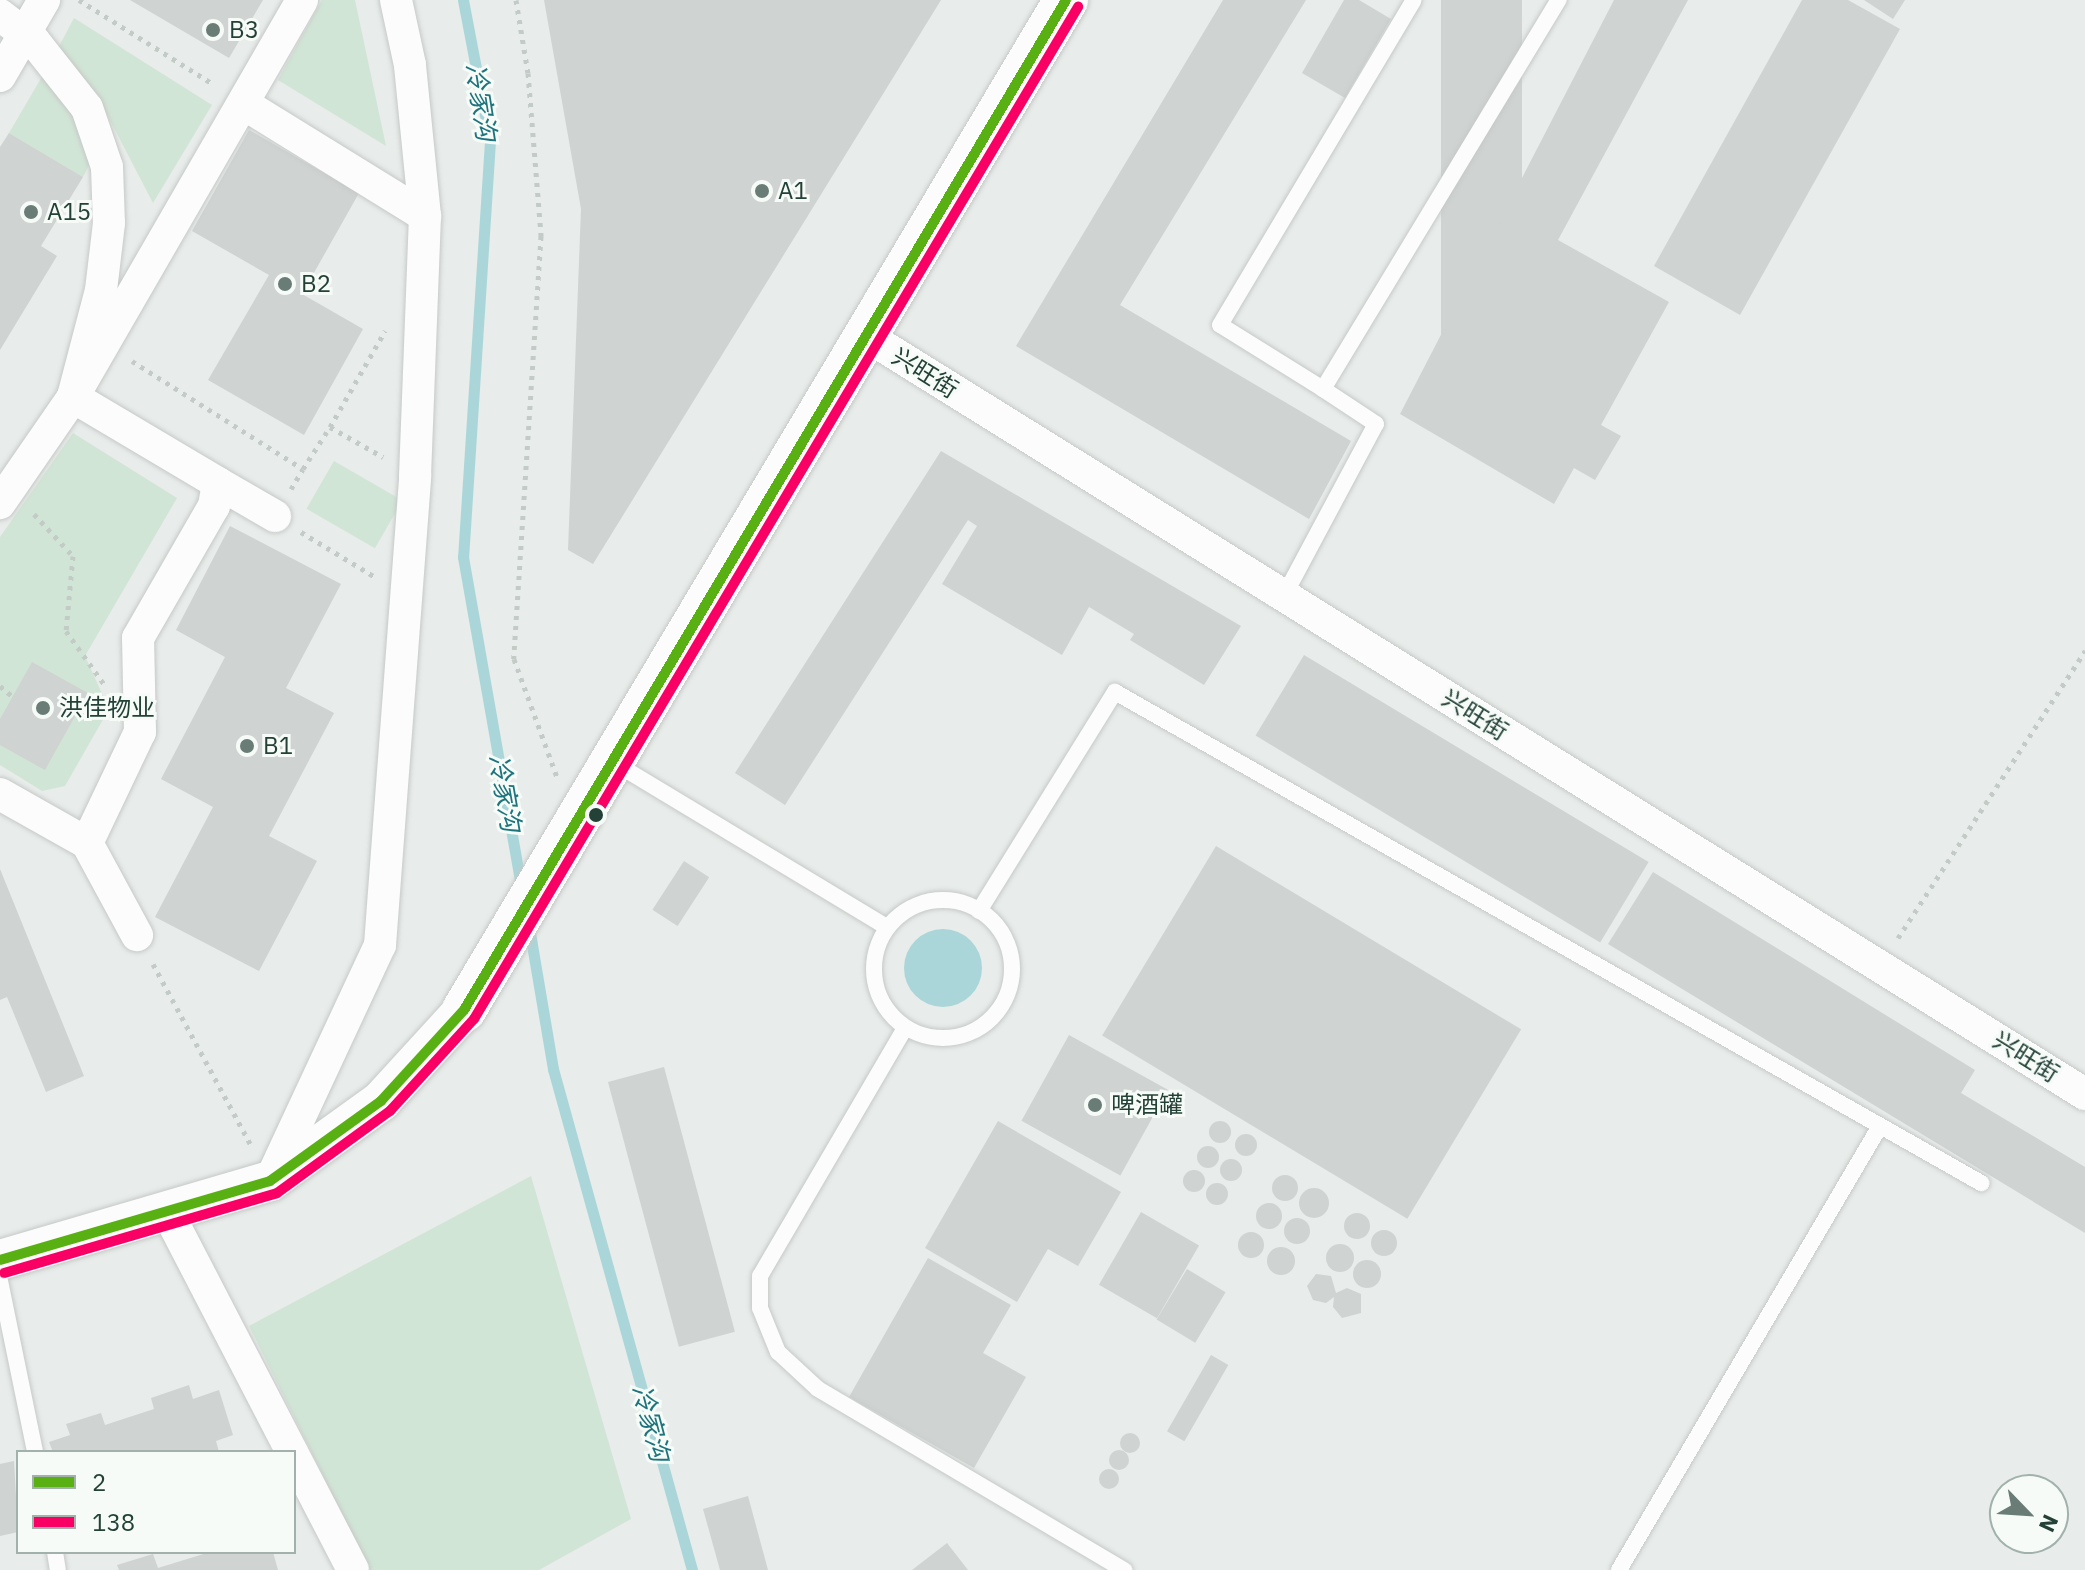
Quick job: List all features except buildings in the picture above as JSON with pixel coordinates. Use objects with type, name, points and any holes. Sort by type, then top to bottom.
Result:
[{"type":"main road","points":[[464,1010],[1066,0]]},
{"type":"street","points":[[0,76],[13,24],[44,0]]},
{"type":"street","points":[[6,496],[107,345],[302,0]]},
{"type":"street","points":[[270,1181],[380,945],[415,476],[425,216],[410,65],[396,0]]},
{"type":"street","points":[[13,24],[87,108],[107,167],[109,223],[101,290],[73,397]]},
{"type":"street","points":[[244,104],[425,216]]},
{"type":"street","name":"兴旺街","points":[[865,335],[2085,1094]]},
{"type":"street","points":[[73,397],[275,516]]},
{"type":"street","points":[[87,843],[139,734],[138,638],[214,506],[218,483]]},
{"type":"street","points":[[0,794],[87,843],[137,935]]},
{"type":"street","points":[[0,1260],[270,1181],[381,1101],[464,1010]]},
{"type":"street","points":[[167,1211],[291,1450]]},
{"type":"street","points":[[296,1460],[353,1570]]},
{"type":"lane","points":[[1284,596],[1376,424],[1220,325],[1414,0]]},
{"type":"lane","points":[[1323,389],[1559,0]]},
{"type":"lane","points":[[979,911],[1115,692],[1981,1183]]},
{"type":"lane","points":[[612,761],[887,927]]},
{"type":"lane","points":[[948,899],[979,911],[1004,935],[1011,957],[1004,1002],[971,1033],[927,1037],[905,1028],[878,993],[873,970],[887,927],[925,902],[948,899]]},
{"type":"lane","points":[[905,1028],[760,1276],[760,1308],[778,1352],[818,1389],[1124,1570]]},
{"type":"lane","points":[[1619,1570],[1880,1126]]},
{"type":"lane","points":[[0,1281],[35,1450]]},
{"type":"path","points":[[79,0],[244,104]]},
{"type":"path","points":[[516,0],[528,73],[541,236],[514,659],[575,825]]},
{"type":"path","points":[[393,317],[275,516],[407,596]]},
{"type":"path","points":[[107,345],[303,469]]},
{"type":"path","points":[[330,427],[415,476]]},
{"type":"path","points":[[6,496],[73,556],[66,631],[139,734]]},
{"type":"path","points":[[1880,966],[2085,651]]},
{"type":"path","points":[[0,686],[13,697]]},
{"type":"path","points":[[137,935],[270,1181]]},
{"type":"green space","points":[[322,0],[355,0],[386,146],[278,80]]},
{"type":"green space","points":[[74,18],[212,105],[153,203],[100,101],[55,54]]},
{"type":"green space","points":[[50,63],[98,148],[83,177],[9,133]]},
{"type":"green space","points":[[73,433],[177,498],[85,656],[109,709],[65,786],[42,791],[0,765],[0,537]]},
{"type":"green space","points":[[334,461],[402,500],[375,548],[307,509]]},
{"type":"green space","points":[[531,1176],[631,1519],[539,1570],[370,1570],[249,1326]]},
{"type":"water","points":[[943,929],[958,932],[971,940],[979,953],[982,968],[979,983],[971,996],[958,1004],[943,1007],[928,1004],[915,996],[907,983],[904,968],[907,953],[915,940],[928,932]]},
{"type":"waterway","name":"冷家沟","points":[[463,0],[490,141],[463,557],[521,887]]},
{"type":"waterway","name":"冷家沟","points":[[529,927],[553,1069],[692,1570]]},
{"type":"transit line","name":"2","points":[[0,1260],[270,1181],[381,1101],[464,1010],[1066,0]]},
{"type":"transit line","name":"138","points":[[4,1273],[277,1193],[390,1111],[474,1019],[1078,7]]},
{"type":"place","name":"B3","points":[[213,30]]},
{"type":"place","name":"A1","points":[[762,191]]},
{"type":"place","name":"A15","points":[[31,212]]},
{"type":"place","name":"B2","points":[[285,284]]},
{"type":"place","name":"洪佳物业","points":[[43,708]]},
{"type":"place","name":"B1","points":[[247,746]]},
{"type":"place","name":"啤酒罐","points":[[1095,1105]]}]
